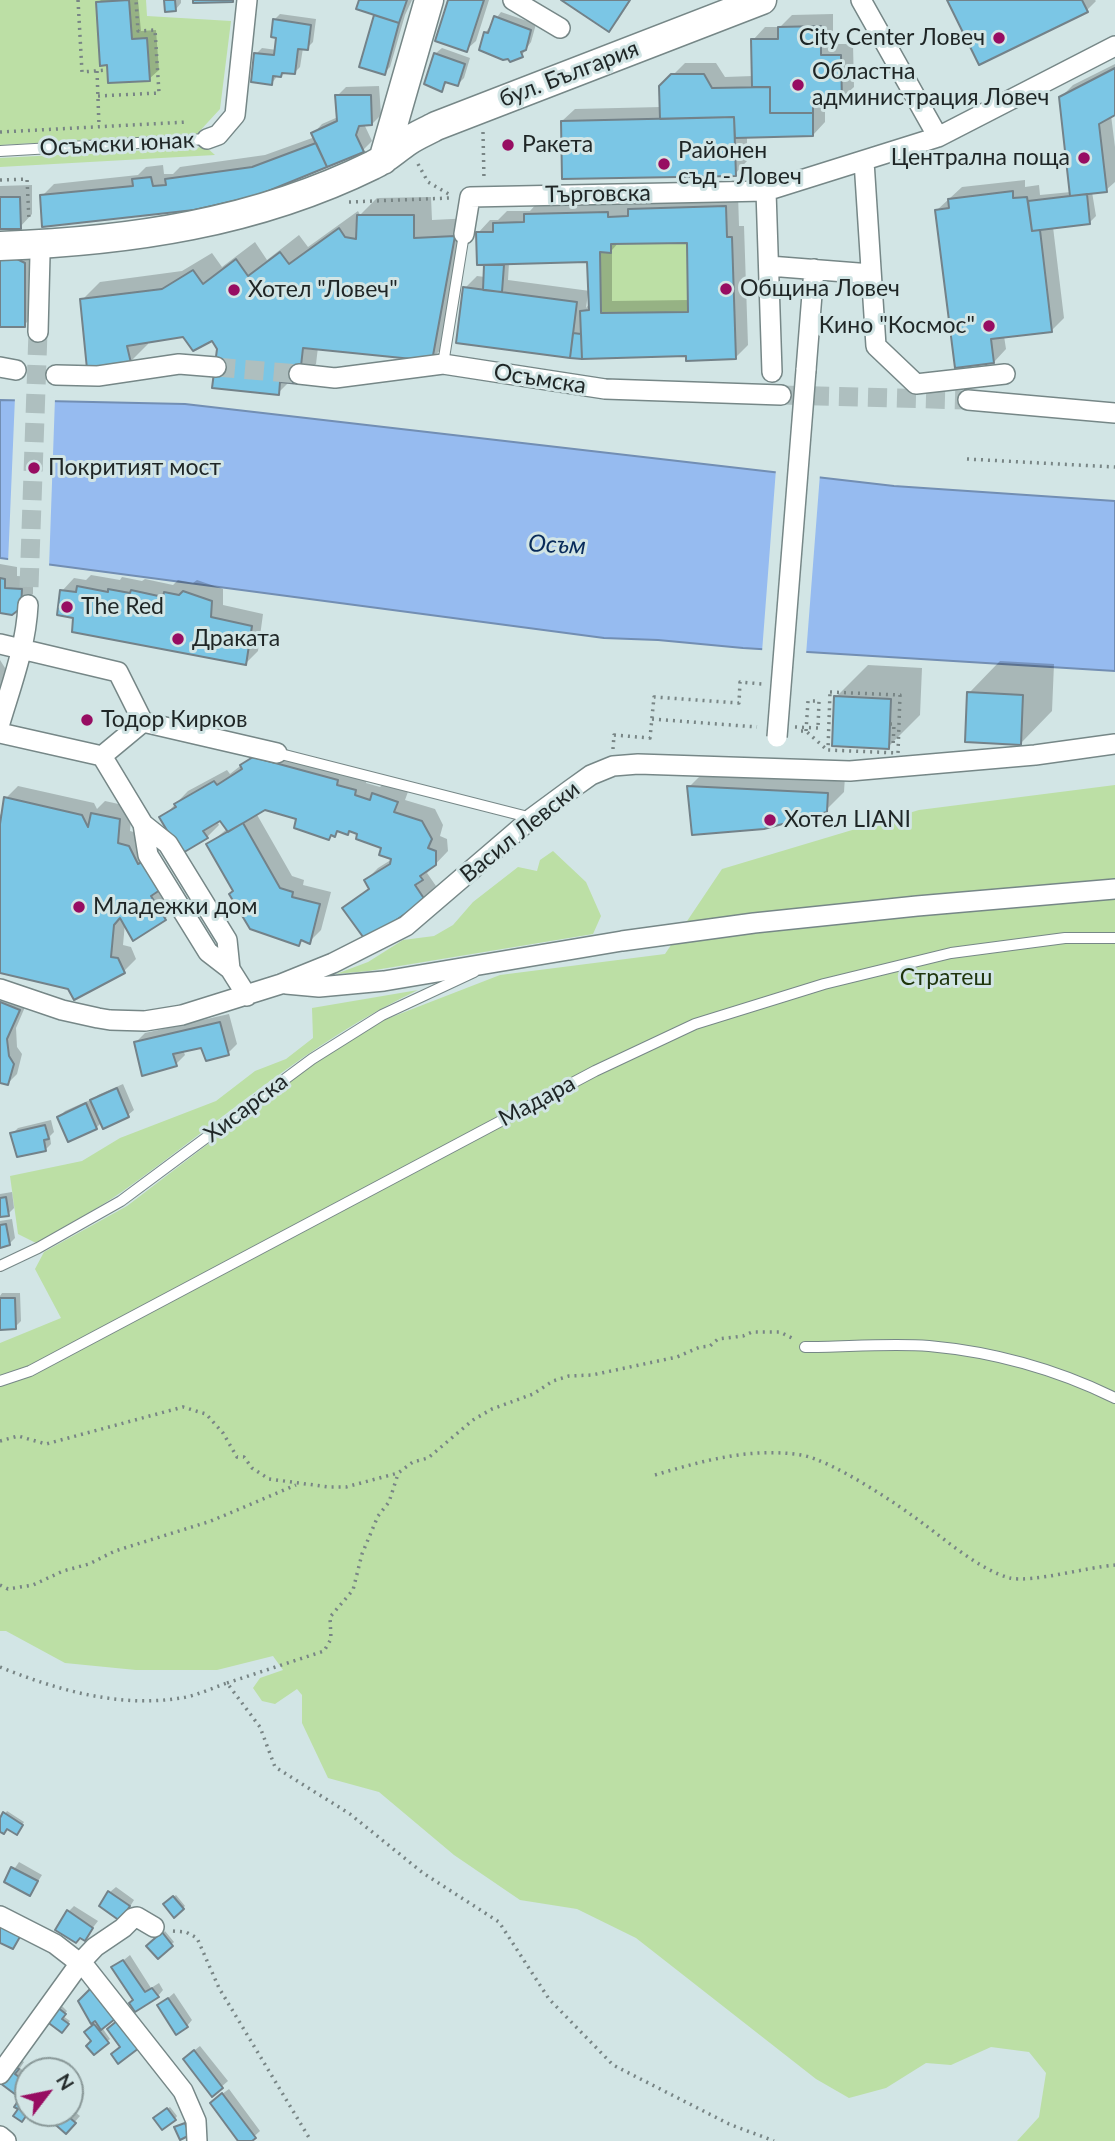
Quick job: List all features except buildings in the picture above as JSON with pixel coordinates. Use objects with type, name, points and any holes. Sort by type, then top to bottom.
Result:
[{"type":"street","name":"Осъмски юнак","points":[[207,139],[218,135],[235,115],[247,0]]},
{"type":"street","points":[[0,246],[144,235],[198,225],[256,210],[324,186],[383,160],[429,0]]},
{"type":"street","points":[[513,0],[560,28]]},
{"type":"street","name":"бул. България","points":[[383,160],[409,140],[436,126],[762,0]]},
{"type":"street","points":[[862,0],[938,137]]},
{"type":"street","name":"Търговска","points":[[477,197],[766,191],[938,137],[1115,46]]},
{"type":"street","points":[[864,161],[876,346],[916,384],[1005,374]]},
{"type":"street","points":[[766,191],[772,372]]},
{"type":"street","points":[[464,234],[477,197]]},
{"type":"street","points":[[38,332],[40,255]]},
{"type":"street","points":[[769,266],[871,274]]},
{"type":"street","points":[[777,737],[814,269]]},
{"type":"street","points":[[56,375],[98,376],[179,364],[216,367]]},
{"type":"street","name":"Осъмска","points":[[299,374],[335,377],[443,364],[606,389],[782,395]]},
{"type":"street","points":[[968,400],[1115,413]]},
{"type":"street","points":[[0,723],[23,649],[27,605]]},
{"type":"street","points":[[0,644],[118,672],[143,722]]},
{"type":"street","points":[[143,722],[277,752]]},
{"type":"street","points":[[102,756],[143,722]]},
{"type":"street","points":[[0,733],[102,756],[144,824],[168,844],[226,940],[230,969],[247,996]]},
{"type":"street","name":"Васил Левски","points":[[0,989],[62,1010],[110,1020],[145,1021],[182,1015],[281,984],[333,963],[406,926],[532,818],[591,775],[613,766],[638,764],[850,771],[1035,755],[1115,744]]},
{"type":"street","points":[[281,984],[319,987],[384,981],[498,961],[754,923],[1115,889]]},
{"type":"street","points":[[0,1916],[55,1944],[80,1963],[183,2091],[196,2120],[197,2141]]},
{"type":"street","points":[[0,2074],[80,1963],[95,1947],[123,1928],[132,1918],[137,1917],[154,1927]]},
{"type":"street","points":[[0,2136],[6,2141]]},
{"type":"lane","name":"Осъмски юнак","points":[[0,151],[207,139]]},
{"type":"lane","points":[[443,364],[464,234]]},
{"type":"lane","points":[[277,752],[532,818]]},
{"type":"lane","name":"Мадара","points":[[0,1381],[30,1371],[595,1071],[695,1024],[824,984],[951,953],[1065,938],[1115,938]]},
{"type":"lane","name":"Хисарска","points":[[0,1266],[38,1248],[121,1201],[312,1059],[382,1015],[498,961]]},
{"type":"lane","points":[[804,1347],[926,1346],[995,1355],[1049,1369],[1115,1398]]},
{"type":"path","points":[[78,0],[82,72],[107,70]]},
{"type":"path","points":[[98,96],[159,93],[155,30],[138,31],[136,0]]},
{"type":"path","points":[[97,71],[99,126]]},
{"type":"path","points":[[0,132],[187,122]]},
{"type":"path","points":[[477,197],[483,126]]},
{"type":"path","points":[[337,203],[455,197],[428,182],[414,156]]},
{"type":"path","points":[[0,180],[27,180],[29,206]]},
{"type":"path","points":[[967,459],[1115,467]]},
{"type":"path","points":[[613,751],[614,735],[650,738],[654,697],[738,703],[740,682],[781,685]]},
{"type":"path","points":[[818,728],[819,701],[808,701],[803,731],[819,745],[828,750],[898,753],[900,695],[830,692],[828,750]]},
{"type":"path","points":[[652,719],[757,727]]},
{"type":"path","points":[[890,724],[894,724],[893,753]]},
{"type":"path","points":[[0,1441],[18,1436],[46,1444],[183,1407],[206,1414],[223,1433],[237,1457],[244,1457],[253,1468],[269,1479],[346,1487],[398,1473],[413,1462],[428,1458],[462,1429],[492,1409],[533,1394],[554,1381],[569,1376],[592,1375],[677,1357],[700,1347],[710,1346],[718,1339],[743,1336],[752,1332],[780,1332],[791,1336],[804,1347]]},
{"type":"path","points":[[655,1475],[731,1455],[801,1455],[821,1461],[845,1474],[902,1509],[955,1549],[1002,1576],[1023,1578],[1115,1565]]},
{"type":"path","points":[[0,1667],[70,1692],[129,1700],[181,1698],[324,1651],[331,1639],[330,1618],[353,1590],[362,1554],[378,1516],[389,1502],[398,1473]]},
{"type":"path","points":[[0,1585],[8,1589],[33,1585],[63,1571],[89,1564],[114,1551],[211,1521],[298,1484]]},
{"type":"path","points":[[227,1683],[260,1727],[275,1767],[350,1814],[423,1873],[499,1922],[549,1999],[613,2065],[729,2124],[774,2141]]},
{"type":"path","points":[[154,1927],[186,1933],[197,1938],[219,1988],[311,2141]]},
{"type":"green space","points":[[0,0],[146,0],[147,16],[231,21],[220,109],[197,134],[0,145]]},
{"type":"green space","points":[[206,147],[215,155],[0,167],[0,158]]},
{"type":"green space","points":[[687,243],[688,312],[601,313],[600,252],[611,252],[611,244]]},
{"type":"green space","name":"Стратеш","points":[[1115,785],[1115,2141],[1017,2141],[1039,2117],[1046,2073],[1029,2052],[991,2047],[951,2065],[926,2063],[886,2088],[849,2098],[816,2079],[636,1938],[577,1909],[520,1900],[454,1855],[379,1792],[328,1778],[302,1723],[302,1695],[297,1689],[275,1704],[262,1701],[253,1688],[260,1678],[283,1670],[273,1656],[217,1670],[136,1670],[65,1663],[6,1631],[0,1631],[0,1343],[61,1318],[35,1269],[44,1252],[127,1206],[314,1063],[384,1020],[500,975],[665,954],[722,869],[919,810]]},
{"type":"green space","points":[[553,851],[586,882],[601,916],[593,934],[369,971],[336,974],[368,962],[403,940],[434,936],[453,925],[473,902],[518,867],[537,871],[540,860]]},
{"type":"green space","points":[[418,990],[378,1010],[303,1058],[102,1205],[36,1243],[18,1234],[10,1176],[82,1161],[120,1138],[216,1101],[255,1071],[286,1059],[313,1038],[312,1008]]},
{"type":"water","name":"Осъм","points":[[0,400],[185,404],[894,486],[1115,501],[1115,671],[604,638],[0,558]]},
{"type":"pier","name":"Покритият мост","points":[[15,397],[55,398],[49,568],[8,563]]},
{"type":"pier","points":[[776,469],[820,474],[806,655],[762,652]]},
{"type":"tunnel","points":[[29,587],[38,332]]},
{"type":"tunnel","points":[[216,367],[299,374]]},
{"type":"tunnel","points":[[781,395],[968,400]]},
{"type":"place","name":"City Center Ловеч","points":[[999,38]]},
{"type":"place","name":"Областна администрация Ловеч","points":[[798,85]]},
{"type":"place","name":"Ракета","points":[[508,145]]},
{"type":"place","name":"Централна поща","points":[[1084,158]]},
{"type":"place","name":"Районен съд - Ловеч","points":[[664,164]]},
{"type":"place","name":"Община Ловеч","points":[[726,289]]},
{"type":"place","name":"Хотел \"Ловеч\"","points":[[234,290]]},
{"type":"place","name":"Кино \"Космос\"","points":[[989,326]]},
{"type":"place","name":"Покритият мост","points":[[34,468]]},
{"type":"place","name":"The Red","points":[[67,607]]},
{"type":"place","name":"Драката","points":[[178,639]]},
{"type":"place","name":"Тодор Кирков","points":[[87,720]]},
{"type":"place","name":"Хотел LIANI","points":[[770,820]]},
{"type":"place","name":"Младежки дом","points":[[79,907]]}]
